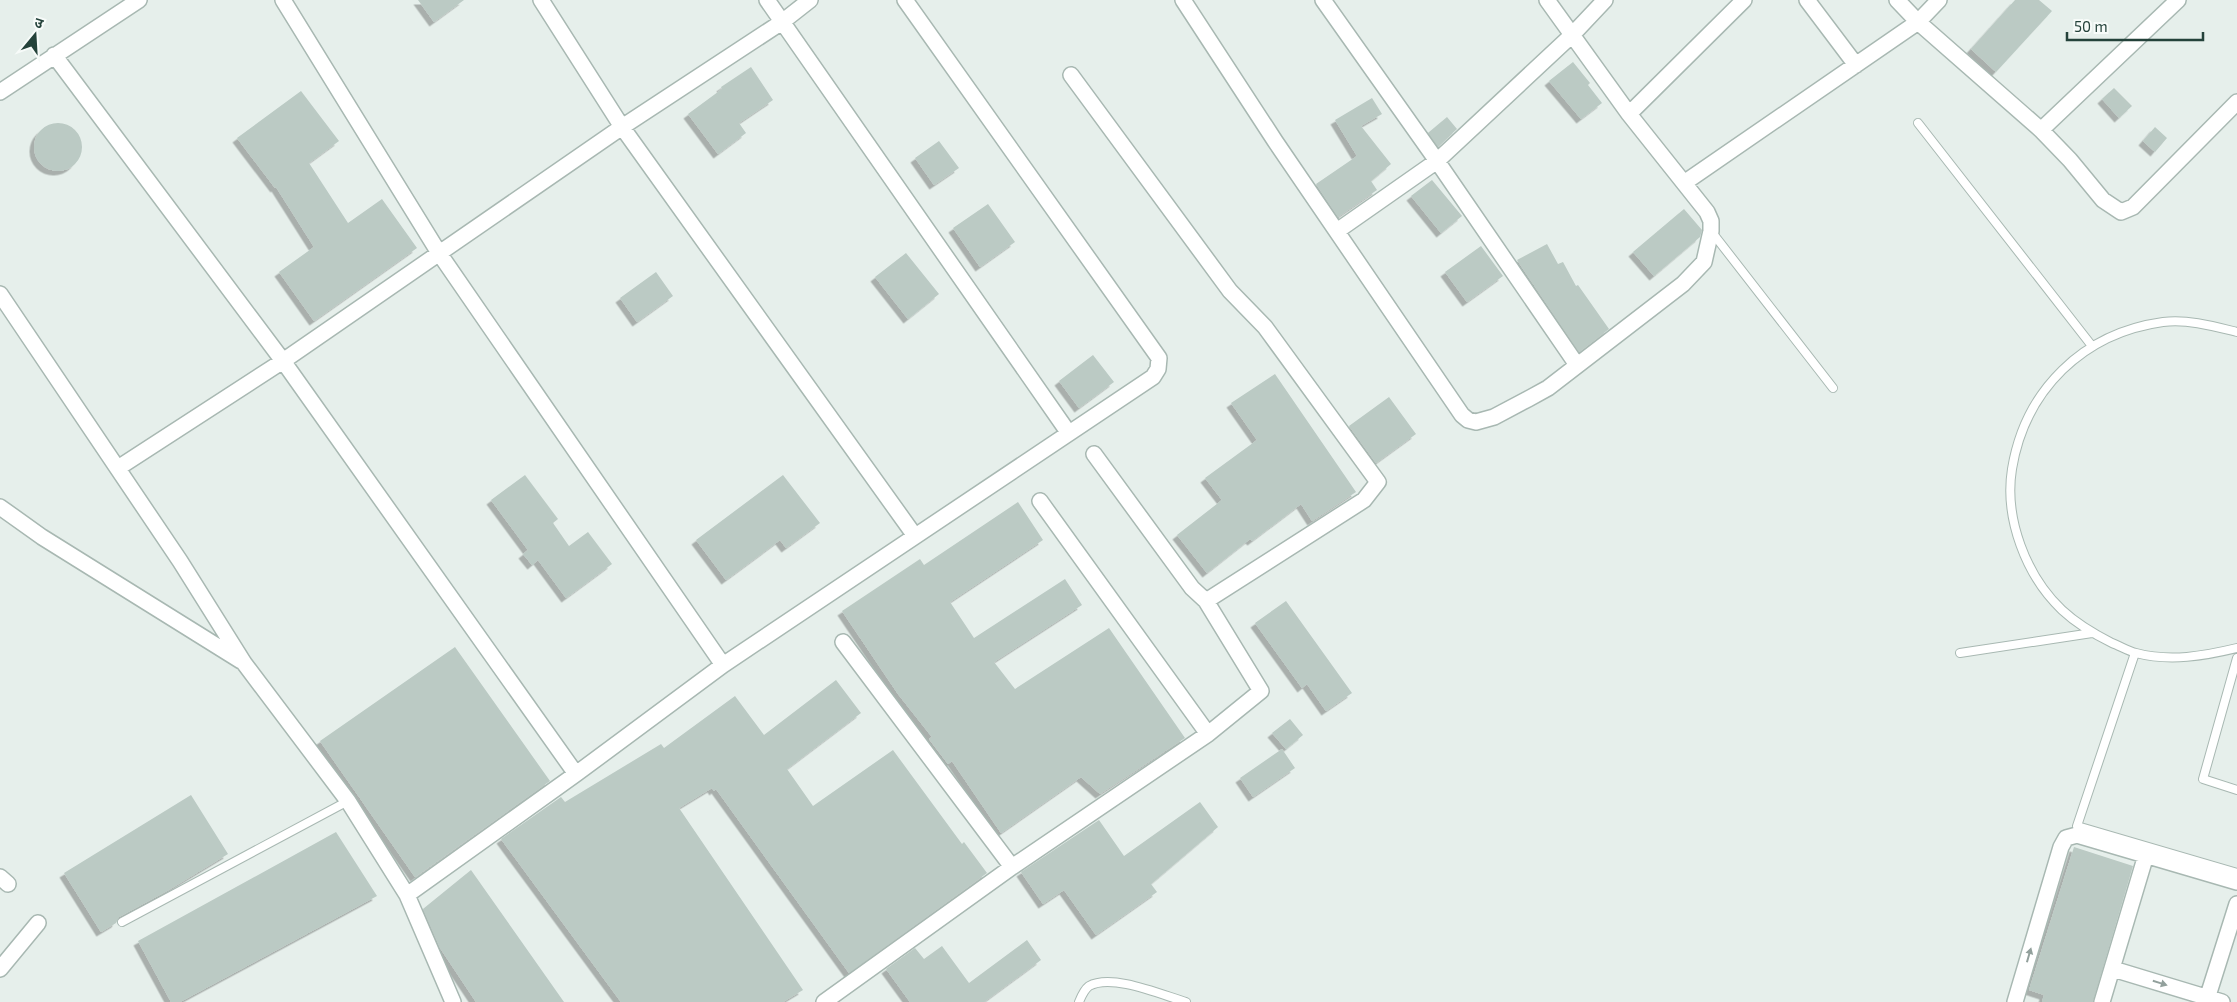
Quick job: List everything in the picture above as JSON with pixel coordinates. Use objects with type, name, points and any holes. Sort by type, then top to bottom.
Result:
[{"type":"street","points":[[0,92],[139,0]]},
{"type":"street","points":[[283,0],[438,252],[722,665]]},
{"type":"street","points":[[541,0],[622,127],[915,536]]},
{"type":"street","points":[[766,0],[1068,432]]},
{"type":"street","points":[[118,468],[283,361],[438,252],[622,127],[782,22],[810,0]]},
{"type":"street","points":[[407,895],[576,774],[722,665],[1153,377],[1158,369],[1159,358],[905,0]]},
{"type":"street","points":[[1183,0],[1462,415],[1468,420],[1476,422],[1494,417],[1548,388],[1683,284],[1704,262],[1711,231],[1711,221],[1707,212],[1629,114],[1548,0]]},
{"type":"street","points":[[1322,0],[1437,160],[1577,364]]},
{"type":"street","points":[[1337,230],[1437,160],[1572,34],[1605,0]]},
{"type":"street","points":[[1629,114],[1744,0]]},
{"type":"street","points":[[1807,0],[1856,65]]},
{"type":"street","points":[[1897,0],[1918,22],[2041,130],[2070,160],[2103,200],[2121,212],[2133,207],[2237,102]]},
{"type":"street","points":[[1684,183],[1918,22],[1939,0]]},
{"type":"street","points":[[2041,130],[2178,0]]},
{"type":"street","points":[[54,55],[283,361],[576,774]]},
{"type":"street","points":[[1071,75],[1230,291],[1264,327],[1378,482],[1364,500],[1206,601]]},
{"type":"street","points":[[0,294],[180,561],[244,663],[348,801],[407,895],[453,1002]]},
{"type":"street","points":[[824,1002],[1012,868],[1208,734],[1261,692],[1206,601],[1192,588],[1094,454]]},
{"type":"street","points":[[1040,500],[1208,734]]},
{"type":"street","points":[[0,508],[42,537],[244,663]]},
{"type":"street","points":[[843,642],[1012,868]]},
{"type":"street","points":[[2015,1002],[2061,847],[2066,838],[2078,835],[2237,882]]},
{"type":"street","points":[[2102,1002],[2146,855]]},
{"type":"street","points":[[2206,1000],[2237,904]]},
{"type":"street","points":[[0,969],[38,923]]},
{"type":"street","points":[[2113,969],[2206,1000],[2222,1002]]},
{"type":"lane","points":[[1918,123],[2092,346]]},
{"type":"lane","points":[[1711,231],[1834,388]]},
{"type":"lane","points":[[2237,332],[2202,323],[2164,322],[2126,330],[2092,346],[2061,369],[2037,399],[2020,433],[2012,470],[2012,509],[2020,546],[2037,580],[2062,610],[2092,633],[2135,653],[2164,658],[2203,657],[2237,648]]},
{"type":"lane","points":[[1960,653],[2092,633]]},
{"type":"lane","points":[[2135,653],[2077,826],[2237,873]]},
{"type":"lane","points":[[2237,658],[2203,779],[2237,790]]},
{"type":"lane","points":[[122,922],[348,801]]},
{"type":"lane","points":[[1079,1002],[1088,987],[1100,982],[1117,982],[1186,1002]]},
{"type":"building","points":[[418,0],[464,0],[434,22]]},
{"type":"building","points":[[2015,0],[2039,0],[2052,11],[1996,72],[1971,49]]},
{"type":"building","points":[[1573,62],[1590,83],[1588,85],[1602,103],[1581,119],[1549,81]]},
{"type":"building","points":[[751,67],[773,100],[739,123],[746,133],[718,154],[688,114],[722,89],[721,87]]},
{"type":"building","points":[[2114,88],[2132,106],[2119,118],[2102,99]]},
{"type":"building","points":[[301,91],[339,141],[309,163],[348,223],[382,199],[417,248],[314,321],[279,272],[314,247],[276,187],[237,138]]},
{"type":"building","points":[[1372,98],[1382,114],[1361,126],[1391,164],[1371,181],[1377,190],[1338,217],[1316,184],[1357,156],[1335,120]]},
{"type":"building","points":[[1447,117],[1457,129],[1438,147],[1428,133]]},
{"type":"building","points":[[58,123],[67,125],[75,130],[80,138],[82,147],[80,156],[75,164],[67,169],[58,171],[49,169],[41,164],[36,156],[34,147],[36,138],[41,130],[49,125]]},
{"type":"building","points":[[2155,127],[2167,138],[2155,152],[2143,141]]},
{"type":"building","points":[[939,141],[959,168],[934,185],[915,158]]},
{"type":"building","points":[[1432,180],[1462,216],[1441,233],[1411,196]]},
{"type":"building","points":[[988,204],[1015,242],[980,267],[953,228]]},
{"type":"building","points":[[1684,209],[1702,230],[1700,237],[1654,276],[1633,252]]},
{"type":"building","points":[[1547,244],[1558,264],[1563,262],[1576,286],[1578,285],[1609,329],[1579,352],[1517,260]]},
{"type":"building","points":[[1481,246],[1503,276],[1467,302],[1445,272]]},
{"type":"building","points":[[906,253],[939,294],[908,319],[875,277]]},
{"type":"building","points":[[656,272],[673,296],[637,322],[620,298]]},
{"type":"building","points":[[1093,355],[1114,382],[1079,408],[1059,381]]},
{"type":"building","points":[[1275,374],[1356,492],[1312,521],[1301,504],[1252,541],[1250,539],[1207,573],[1177,535],[1222,500],[1205,478],[1257,440],[1231,403]]},
{"type":"building","points":[[1389,397],[1416,434],[1376,463],[1349,426]]},
{"type":"building","points":[[525,475],[558,519],[553,523],[569,546],[588,532],[612,564],[566,598],[538,560],[532,565],[523,554],[528,550],[491,500]]},
{"type":"building","points":[[783,475],[820,523],[786,548],[780,540],[726,580],[696,540]]},
{"type":"building","points":[[1018,502],[1043,540],[950,602],[974,638],[1065,579],[1082,605],[994,662],[1015,689],[1109,628],[1185,738],[1100,794],[1081,777],[1001,833],[952,761],[948,764],[929,739],[932,737],[898,694],[842,611],[920,559],[924,565]]},
{"type":"building","points":[[1286,601],[1352,693],[1326,711],[1307,684],[1302,688],[1255,623]]},
{"type":"building","points":[[455,647],[550,781],[415,877],[320,741]]},
{"type":"building","points":[[836,680],[861,713],[787,769],[813,806],[893,750],[962,844],[964,842],[987,873],[849,973],[716,789],[714,791],[712,788],[679,808],[803,990],[783,1002],[621,1002],[501,839],[561,797],[565,802],[661,744],[664,748],[735,696],[764,735]]},
{"type":"building","points":[[1290,719],[1303,735],[1286,749],[1272,733]]},
{"type":"building","points":[[1282,749],[1295,768],[1253,797],[1240,778]]},
{"type":"building","points":[[191,795],[228,854],[167,891],[119,917],[116,923],[101,932],[64,873]]},
{"type":"building","points":[[1200,802],[1218,827],[1151,884],[1157,892],[1096,935],[1064,890],[1043,904],[1021,872],[1099,820],[1124,856]]},
{"type":"building","points":[[336,832],[377,896],[180,1002],[171,1002],[138,941]]},
{"type":"building","points":[[2074,847],[2133,866],[2093,1002],[2042,1002],[2044,995],[2029,990]]},
{"type":"building","points":[[471,870],[564,1002],[476,1002],[440,948],[423,909]]},
{"type":"building","points":[[1027,940],[1041,960],[984,1002],[910,1002],[886,969],[915,948],[924,959],[942,946],[969,983]]}]
